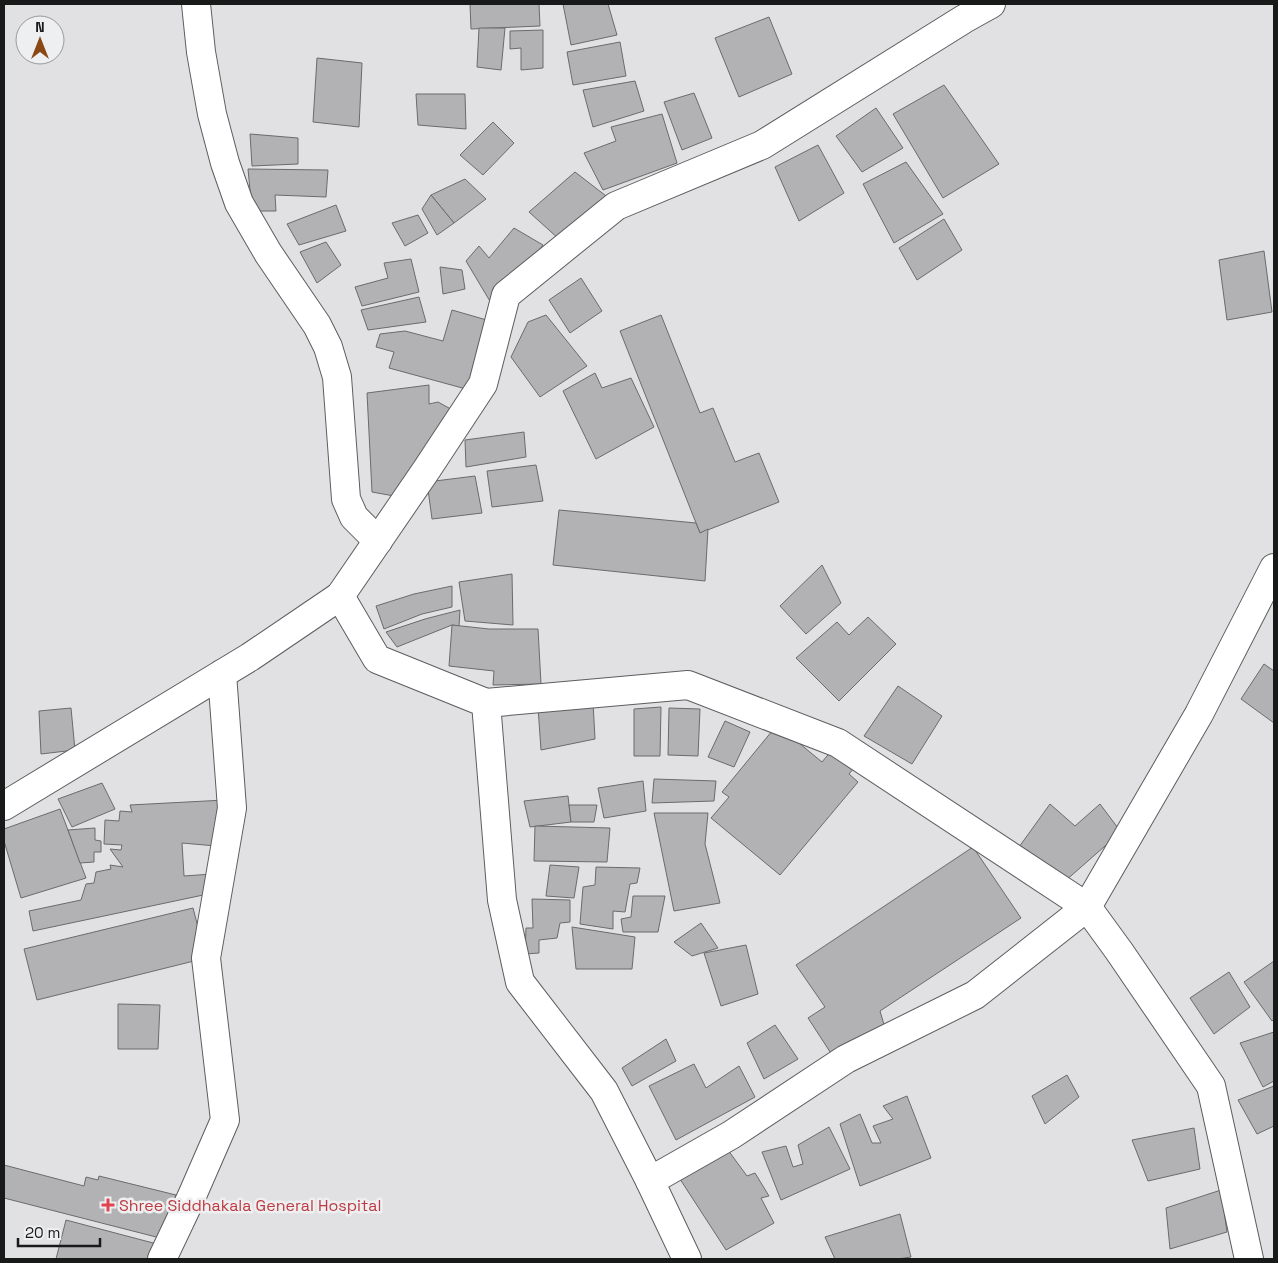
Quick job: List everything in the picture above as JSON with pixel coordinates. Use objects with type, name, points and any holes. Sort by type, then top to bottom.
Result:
[{"type":"street","points":[[196,4],[201,52],[212,114],[230,179],[239,204],[268,253],[317,325],[328,346],[337,377],[346,499],[354,518],[378,541]]},
{"type":"street","points":[[4,806],[250,657],[340,596],[483,384],[506,295],[616,206],[762,145],[991,4]]},
{"type":"street","points":[[650,1181],[731,1135],[846,1060],[975,995],[1087,907],[1199,714],[1274,568]]},
{"type":"street","points":[[340,596],[377,659],[486,702],[688,685],[838,743],[1087,907],[1211,1086],[1249,1259]]},
{"type":"street","points":[[162,1259],[225,1120],[206,958],[232,808],[222,674]]},
{"type":"street","points":[[486,702],[502,900],[520,982],[604,1092],[650,1181],[687,1259]]},
{"type":"building","points":[[470,4],[539,4],[540,26],[471,29]]},
{"type":"building","points":[[563,4],[608,4],[617,35],[571,45]]},
{"type":"building","points":[[769,17],[792,74],[739,97],[715,38]]},
{"type":"building","points":[[479,28],[505,28],[501,70],[477,67]]},
{"type":"building","points":[[543,30],[543,68],[521,70],[521,48],[510,49],[510,31]]},
{"type":"building","points":[[620,42],[626,76],[573,85],[567,52]]},
{"type":"building","points":[[317,58],[362,63],[359,127],[313,122]]},
{"type":"building","points":[[635,81],[644,111],[593,127],[583,90]]},
{"type":"building","points":[[944,85],[999,164],[943,198],[893,114]]},
{"type":"building","points":[[694,93],[712,138],[682,150],[664,102]]},
{"type":"building","points":[[416,94],[465,94],[466,129],[418,125]]},
{"type":"building","points":[[876,108],[903,148],[862,172],[836,136]]},
{"type":"building","points":[[662,114],[677,163],[603,190],[584,153],[616,141],[611,127]]},
{"type":"building","points":[[493,122],[514,143],[483,175],[460,155]]},
{"type":"building","points":[[250,134],[298,138],[298,164],[252,166]]},
{"type":"building","points":[[818,145],[844,193],[799,221],[775,167]]},
{"type":"building","points":[[906,162],[943,214],[894,243],[863,184]]},
{"type":"building","points":[[248,169],[328,170],[326,197],[275,195],[276,211],[252,211]]},
{"type":"building","points":[[575,172],[610,199],[560,240],[529,212]]},
{"type":"building","points":[[465,179],[486,199],[454,223],[431,195]]},
{"type":"building","points":[[431,195],[454,223],[437,235],[422,209]]},
{"type":"building","points":[[336,205],[346,231],[299,245],[287,224]]},
{"type":"building","points":[[418,215],[428,233],[405,246],[392,223]]},
{"type":"building","points":[[944,219],[962,250],[917,280],[899,248]]},
{"type":"building","points":[[514,228],[543,245],[494,308],[466,261],[479,246],[489,258]]},
{"type":"building","points":[[326,242],[341,265],[317,283],[300,252]]},
{"type":"building","points":[[1264,251],[1272,312],[1227,320],[1219,260]]},
{"type":"building","points":[[411,259],[419,292],[362,306],[355,287],[388,278],[384,263]]},
{"type":"building","points":[[440,267],[462,270],[465,289],[443,294]]},
{"type":"building","points":[[581,278],[602,311],[570,333],[549,300]]},
{"type":"building","points":[[419,297],[426,322],[368,330],[361,310]]},
{"type":"building","points":[[452,310],[497,323],[477,392],[389,368],[394,352],[376,347],[380,334],[405,331],[443,341]]},
{"type":"building","points":[[546,315],[587,366],[540,397],[511,357],[528,322]]},
{"type":"building","points":[[661,315],[700,413],[713,408],[735,462],[759,453],[779,502],[700,533],[620,331]]},
{"type":"building","points":[[595,373],[602,388],[631,378],[654,427],[596,459],[563,391]]},
{"type":"building","points":[[429,385],[429,404],[438,402],[458,413],[394,496],[372,492],[367,393]]},
{"type":"building","points":[[524,432],[526,457],[466,467],[465,440]]},
{"type":"building","points":[[536,465],[543,501],[492,507],[487,471]]},
{"type":"building","points":[[475,476],[482,513],[432,519],[427,482]]},
{"type":"building","points":[[559,510],[696,523],[700,533],[708,529],[705,581],[553,565]]},
{"type":"building","points":[[822,565],[841,603],[806,634],[780,606]]},
{"type":"building","points":[[512,574],[513,625],[465,621],[459,582]]},
{"type":"building","points":[[452,586],[452,607],[422,614],[384,629],[376,606],[414,594]]},
{"type":"building","points":[[460,610],[459,626],[452,625],[397,647],[386,632],[425,619]]},
{"type":"building","points":[[868,617],[896,644],[839,701],[796,658],[837,622],[849,635]]},
{"type":"building","points":[[452,625],[489,629],[538,629],[541,684],[493,685],[494,671],[449,666]]},
{"type":"building","points":[[1264,664],[1274,671],[1274,723],[1241,699]]},
{"type":"building","points":[[898,686],[942,716],[912,764],[864,736]]},
{"type":"building","points":[[593,702],[595,739],[541,750],[538,707]]},
{"type":"building","points":[[661,707],[660,756],[634,756],[634,709]]},
{"type":"building","points":[[71,708],[75,750],[41,754],[39,711]]},
{"type":"building","points":[[669,708],[700,709],[698,756],[668,755]]},
{"type":"building","points":[[725,721],[750,732],[734,767],[708,757]]},
{"type":"building","points":[[777,725],[822,762],[838,743],[860,761],[849,774],[858,782],[780,875],[711,818],[729,797],[722,792]]},
{"type":"building","points":[[654,779],[716,781],[714,801],[652,803]]},
{"type":"building","points":[[643,781],[646,811],[604,818],[598,788]]},
{"type":"building","points":[[102,783],[115,809],[72,827],[58,799]]},
{"type":"building","points":[[568,796],[571,822],[530,827],[524,801]]},
{"type":"building","points":[[225,800],[216,846],[182,843],[184,876],[212,874],[208,894],[33,931],[29,911],[81,900],[86,884],[94,883],[96,872],[111,869],[110,865],[123,867],[110,849],[121,850],[122,845],[104,844],[105,820],[119,821],[120,811],[132,812],[130,805]]},
{"type":"building","points":[[1050,804],[1075,826],[1100,804],[1121,832],[1064,882],[1019,847]]},
{"type":"building","points":[[569,805],[597,805],[594,822],[571,822]]},
{"type":"building","points":[[60,809],[86,878],[21,898],[4,841],[4,829]]},
{"type":"building","points":[[654,813],[708,813],[705,844],[720,903],[674,911]]},
{"type":"building","points":[[535,826],[610,828],[607,862],[534,861]]},
{"type":"building","points":[[95,828],[95,840],[101,841],[101,852],[94,852],[94,862],[80,863],[68,830]]},
{"type":"building","points":[[973,847],[1021,918],[880,1011],[885,1028],[836,1061],[808,1018],[825,1007],[796,965]]},
{"type":"building","points":[[550,865],[579,867],[574,898],[546,896]]},
{"type":"building","points":[[596,867],[640,868],[637,883],[630,884],[625,912],[613,911],[613,929],[580,924],[583,887],[595,885]]},
{"type":"building","points":[[633,896],[665,896],[658,932],[623,932],[621,919],[631,917]]},
{"type":"building","points":[[532,899],[570,900],[570,922],[560,923],[557,938],[539,940],[539,953],[525,954],[526,928],[533,928]]},
{"type":"building","points":[[193,908],[206,958],[37,1000],[24,949]]},
{"type":"building","points":[[701,923],[718,948],[692,956],[674,942]]},
{"type":"building","points":[[572,927],[635,937],[632,969],[576,969]]},
{"type":"building","points":[[746,945],[758,994],[721,1006],[704,953]]},
{"type":"building","points":[[1274,961],[1274,1019],[1272,1021],[1244,982]]},
{"type":"building","points":[[1229,972],[1250,1007],[1214,1034],[1190,998]]},
{"type":"building","points":[[118,1004],[160,1005],[158,1049],[118,1049]]},
{"type":"building","points":[[775,1025],[798,1059],[764,1079],[747,1043]]},
{"type":"building","points":[[1274,1032],[1274,1081],[1263,1087],[1240,1043]]},
{"type":"building","points":[[666,1039],[676,1061],[632,1086],[622,1068]]},
{"type":"building","points":[[694,1064],[706,1088],[739,1066],[755,1097],[676,1140],[649,1086]]},
{"type":"building","points":[[1067,1075],[1079,1097],[1045,1124],[1032,1096]]},
{"type":"building","points":[[1274,1086],[1274,1126],[1257,1134],[1238,1100]]},
{"type":"building","points":[[907,1096],[931,1158],[860,1186],[840,1124],[860,1114],[872,1143],[881,1143],[873,1126],[893,1119],[883,1106]]},
{"type":"building","points":[[829,1127],[850,1169],[781,1200],[762,1152],[786,1146],[793,1167],[803,1164],[798,1145]]},
{"type":"building","points":[[1194,1128],[1200,1169],[1148,1181],[1132,1140]]},
{"type":"building","points":[[725,1146],[747,1176],[755,1173],[769,1196],[761,1198],[774,1223],[726,1250],[678,1176]]},
{"type":"building","points":[[4,1165],[84,1186],[86,1177],[98,1180],[99,1176],[176,1195],[164,1239],[4,1198]]},
{"type":"building","points":[[1221,1190],[1227,1232],[1170,1249],[1166,1208]]},
{"type":"building","points":[[900,1214],[911,1257],[898,1259],[835,1259],[825,1237]]},
{"type":"building","points":[[66,1220],[157,1244],[153,1259],[56,1259]]},
{"type":"place","name":"Shree Siddhakala General Hospital","points":[[108,1205]]}]
